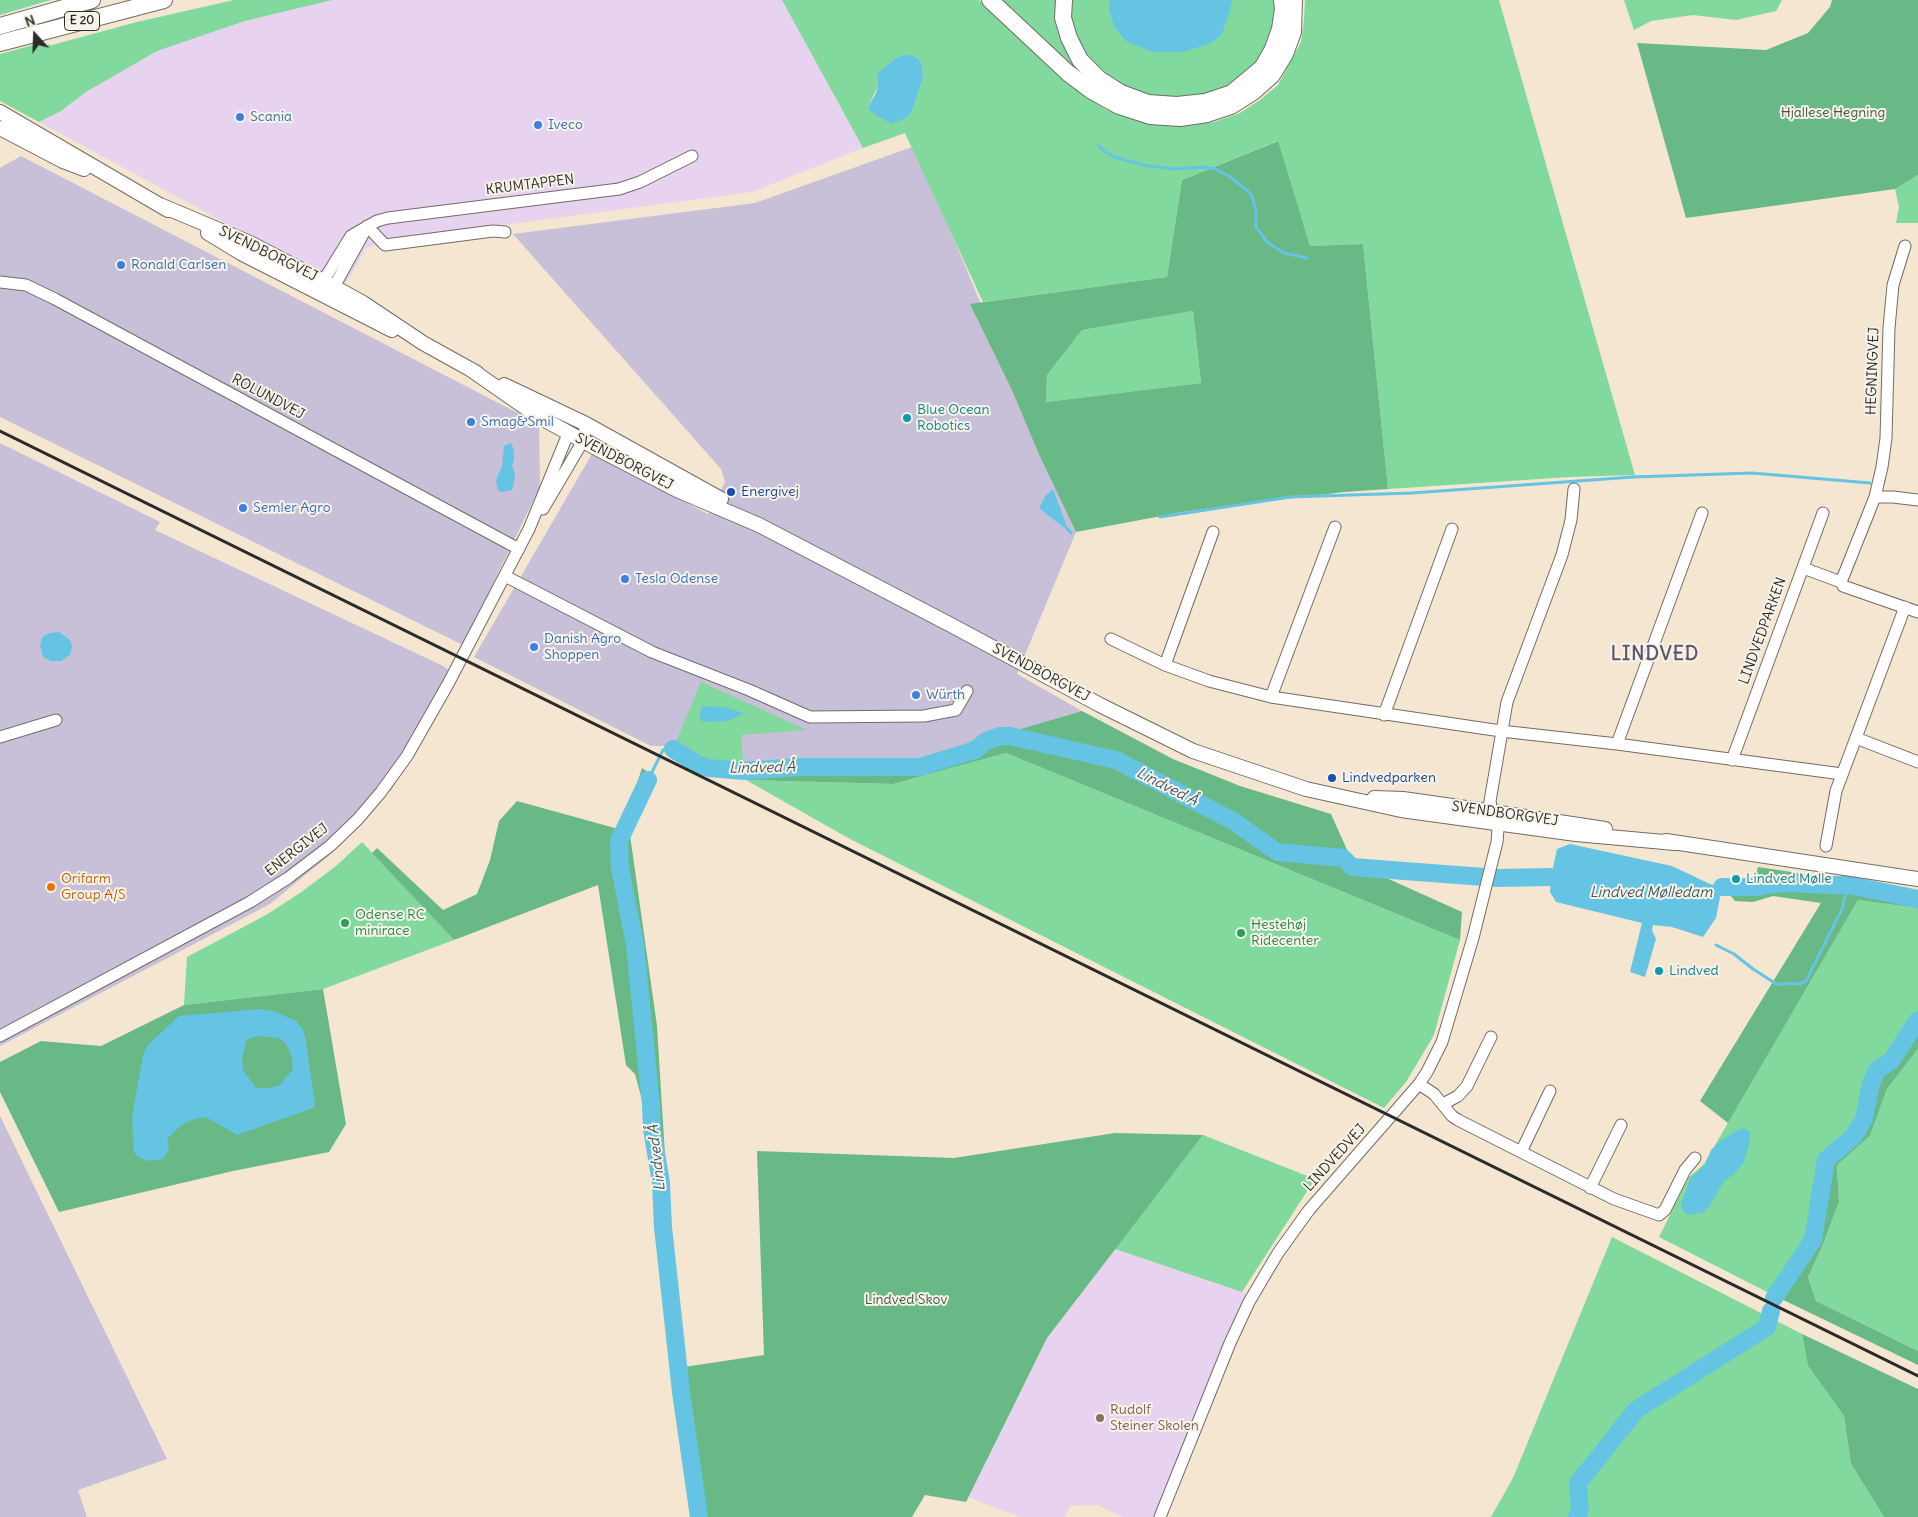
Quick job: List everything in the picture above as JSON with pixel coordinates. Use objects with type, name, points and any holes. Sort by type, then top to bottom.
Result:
[{"type":"highway","name":"E 20","points":[[0,26],[92,0]]},
{"type":"highway","name":"E 20","points":[[0,43],[164,0]]},
{"type":"highway","points":[[990,0],[1068,72],[1092,90],[1119,106],[1150,116],[1180,118],[1207,114],[1231,106],[1253,92],[1272,75],[1285,54],[1293,32],[1294,0]]},
{"type":"highway","points":[[1064,0],[1063,18],[1069,38],[1080,60],[1099,79],[1121,93],[1148,103],[1177,105],[1205,102],[1232,92],[1262,68],[1273,50],[1280,28],[1283,9],[1282,0]]},
{"type":"main road","name":"SVENDBORGVEJ","points":[[0,112],[241,252],[325,290],[363,303],[423,344],[584,433],[677,490],[760,524],[1100,705],[1185,747],[1266,777],[1333,796],[1403,800],[1494,818],[1576,824],[1675,843],[1918,879]]},
{"type":"main road","name":"SVENDBORGVEJ","points":[[0,128],[63,161],[128,188]]},
{"type":"main road","name":"SVENDBORGVEJ","points":[[470,370],[536,415],[568,434],[584,433],[708,492],[734,506],[760,524]]},
{"type":"street","name":"KRUMTAPPEN","points":[[367,226],[388,218],[619,189],[640,182],[692,156]]},
{"type":"street","points":[[325,290],[367,226],[385,245],[493,231],[506,232]]},
{"type":"street","name":"HEGNINGVEJ","points":[[1841,582],[1875,497],[1882,467],[1886,438],[1888,328],[1894,285],[1905,246]]},
{"type":"street","name":"ROLUNDVEJ","points":[[0,282],[26,285],[54,299],[519,549]]},
{"type":"street","name":"ENERGIVEJ","points":[[529,529],[550,499],[584,433]]},
{"type":"street","name":"ENERGIVEJ","points":[[0,1036],[250,902],[288,878],[330,846],[358,819],[382,792],[407,756],[529,529],[568,434]]},
{"type":"street","points":[[1494,818],[1491,797],[1507,702],[1562,555],[1571,520],[1574,489]]},
{"type":"street","points":[[1875,497],[1918,500]]},
{"type":"street","points":[[1617,744],[1702,512]]},
{"type":"street","name":"LINDVEDPARKEN","points":[[1732,760],[1823,513]]},
{"type":"street","points":[[1272,698],[1335,527]]},
{"type":"street","points":[[1384,715],[1452,529]]},
{"type":"street","points":[[1165,665],[1213,532]]},
{"type":"street","points":[[1803,568],[1841,582],[1843,586],[1918,612]]},
{"type":"street","points":[[505,576],[652,652],[810,717],[924,716],[956,710],[967,691]]},
{"type":"street","points":[[1826,846],[1836,791],[1904,607]]},
{"type":"street","points":[[1111,639],[1165,665],[1218,684],[1272,698],[1501,731],[1617,744],[1842,774]]},
{"type":"street","points":[[0,737],[56,720]]},
{"type":"street","points":[[1856,738],[1918,762]]},
{"type":"street","name":"LINDVEDVEJ","points":[[1160,1517],[1230,1343],[1249,1302],[1278,1253],[1309,1210],[1419,1084],[1442,1042],[1473,938],[1498,842],[1494,818]]},
{"type":"street","points":[[1443,1104],[1458,1096],[1467,1086],[1491,1038]]},
{"type":"street","points":[[1419,1084],[1434,1094],[1458,1120],[1614,1200],[1659,1215],[1665,1210],[1686,1170],[1695,1158]]},
{"type":"street","points":[[1521,1152],[1550,1091]]},
{"type":"street","points":[[1590,1188],[1621,1125]]},
{"type":"shaded area","points":[[332,0],[782,0],[863,148],[752,192],[398,239],[366,248],[344,287],[39,122],[61,111],[86,92],[157,51],[245,21]]},
{"type":"shaded area","points":[[915,146],[1076,532],[1017,674],[1082,711],[921,758],[716,762],[674,746],[651,746],[474,657],[592,454],[708,514],[725,482],[721,469],[513,234],[755,203]]},
{"type":"shaded area","points":[[21,156],[539,424],[540,487],[463,645],[0,417],[0,168]]},
{"type":"shaded area","points":[[0,443],[160,522],[155,530],[441,665],[459,676],[392,789],[327,857],[270,904],[0,1046]]},
{"type":"shaded area","points":[[0,1116],[167,1459],[78,1490],[87,1517],[0,1517]]},
{"type":"shaded area","name":"Rudolf Steiner Skolen","points":[[1115,1249],[1248,1294],[1225,1339],[1155,1517],[1123,1517],[1097,1505],[1070,1506],[1065,1517],[1020,1517],[968,1497],[1047,1338]]},
{"type":"green space","points":[[0,0],[51,0],[0,15]]},
{"type":"green space","points":[[234,0],[332,0],[245,21],[157,51],[86,92],[61,111],[39,122],[0,101],[0,54],[37,44],[52,45],[137,22]]},
{"type":"green space","points":[[782,0],[979,0],[1006,22],[1065,80],[1107,110],[1135,120],[1160,125],[1186,126],[1214,122],[1240,113],[1278,85],[1301,42],[1305,0],[1499,0],[1635,475],[1570,477],[1388,489],[1363,244],[1310,246],[1277,141],[1182,180],[1167,277],[983,302],[905,133],[863,148]],"holes":[[[922,64],[923,79],[912,111],[906,117],[895,121],[870,111],[868,107],[878,86],[877,74]]]},
{"type":"green space","points":[[1000,0],[1059,0],[1076,64],[1071,69]]},
{"type":"green space","points":[[1071,0],[1278,0],[1278,14],[1261,61],[1235,84],[1200,97],[1159,98],[1118,85],[1088,61],[1078,44],[1071,20]]},
{"type":"green space","points":[[1624,0],[1782,0],[1776,11],[1736,20],[1693,15],[1651,21],[1634,30]]},
{"type":"green space","name":"Hjallese Hegning","points":[[1832,0],[1918,0],[1918,175],[1895,189],[1686,218],[1637,43],[1766,50],[1808,33],[1830,7]]},
{"type":"green space","points":[[1278,141],[1310,246],[1363,244],[1388,489],[1344,492],[1188,511],[1076,532],[1038,452],[1012,390],[970,304],[1167,277],[1182,180]],"holes":[[[1193,311],[1201,383],[1046,402],[1047,375],[1082,330]]]},
{"type":"green space","points":[[1918,175],[1918,223],[1896,223],[1899,207],[1895,189]]},
{"type":"green space","points":[[1193,311],[1201,383],[1046,402],[1047,375],[1082,330]]},
{"type":"green space","points":[[701,682],[807,730],[741,735],[744,771],[709,768],[697,764],[673,749]]},
{"type":"green space","points":[[1082,711],[1173,759],[1240,786],[1331,814],[1353,863],[1462,912],[1460,940],[1006,753],[893,784],[746,780],[716,762],[921,758]]},
{"type":"green space","name":"Hestehøj Ridecenter","points":[[1006,753],[1460,940],[1434,1035],[1406,1082],[1384,1108],[850,839],[746,780],[893,784]]},
{"type":"green space","points":[[642,768],[657,779],[630,835],[657,1026],[665,1155],[657,1155],[635,1074],[626,1065],[598,885],[454,940],[372,853],[377,848],[443,910],[477,894],[490,860],[499,821],[517,801],[622,830]]},
{"type":"green space","name":"Odense RC minirace","points":[[362,842],[454,940],[323,989],[184,1005],[187,957],[266,915],[300,893],[336,866]]},
{"type":"green space","points":[[1758,867],[1918,891],[1918,908],[1858,900],[1728,1123],[1700,1101],[1821,903],[1773,896],[1753,902],[1735,901],[1729,894],[1732,889],[1751,890]]},
{"type":"green space","points":[[1858,900],[1918,908],[1918,1010],[1887,1053],[1872,1070],[1852,1134],[1822,1158],[1810,1239],[1771,1294],[1659,1237],[1689,1177],[1704,1164]]},
{"type":"green space","points":[[323,989],[346,1124],[329,1152],[233,1171],[59,1212],[0,1092],[0,1062],[41,1041],[101,1046],[184,1005]]},
{"type":"green space","points":[[1918,1010],[1918,1049],[1887,1089],[1870,1136],[1837,1165],[1839,1202],[1808,1277],[1816,1301],[1918,1351],[1918,1365],[1771,1294],[1810,1238],[1822,1158],[1852,1134],[1872,1070],[1887,1053]]},
{"type":"green space","points":[[1918,1049],[1918,1351],[1816,1301],[1808,1277],[1839,1202],[1837,1165],[1870,1136],[1887,1089]]},
{"type":"green space","name":"Lindved Skov","points":[[1115,1133],[1203,1135],[1047,1338],[966,1502],[925,1495],[912,1517],[707,1517],[684,1367],[764,1355],[757,1151],[954,1158]]},
{"type":"green space","points":[[1203,1135],[1315,1179],[1242,1292],[1115,1249]]},
{"type":"green space","points":[[1612,1237],[1802,1334],[1808,1366],[1844,1416],[1851,1464],[1884,1517],[1491,1517],[1513,1478]]},
{"type":"green space","points":[[1802,1334],[1918,1389],[1918,1517],[1884,1517],[1851,1464],[1844,1416],[1808,1366]]},
{"type":"water","points":[[1110,0],[1232,0],[1222,34],[1211,43],[1183,52],[1152,52],[1126,41],[1114,26],[1109,9]]},
{"type":"water","points":[[903,55],[917,58],[922,64],[923,79],[912,111],[906,118],[891,124],[870,111],[868,107],[878,86],[877,74]]},
{"type":"water","points":[[511,443],[514,450],[512,466],[515,474],[514,482],[512,490],[502,492],[498,491],[496,480],[502,466],[504,446]]},
{"type":"water","points":[[1052,490],[1066,524],[1063,527],[1039,508],[1046,495]]},
{"type":"water","points":[[59,632],[70,640],[72,646],[70,655],[61,661],[51,661],[43,657],[40,646],[42,637],[50,633]]},
{"type":"water","points":[[702,706],[724,707],[744,713],[729,721],[703,722],[699,717]]},
{"type":"water","name":"Lindved Mølledam","points":[[1570,844],[1672,866],[1710,884],[1722,887],[1716,918],[1703,937],[1672,927],[1653,925],[1652,930],[1656,939],[1645,977],[1630,972],[1642,923],[1556,902],[1550,892],[1557,849]]},
{"type":"water","points":[[261,1009],[273,1011],[296,1021],[302,1028],[305,1036],[315,1104],[313,1108],[237,1135],[206,1117],[192,1120],[181,1125],[167,1139],[169,1147],[164,1159],[149,1161],[138,1157],[134,1152],[132,1118],[143,1055],[148,1045],[179,1016]],"holes":[[[257,1036],[279,1038],[286,1044],[291,1054],[293,1069],[280,1085],[256,1088],[243,1070],[242,1059],[246,1040]]]},
{"type":"water","points":[[1743,1128],[1749,1131],[1750,1140],[1744,1162],[1734,1174],[1724,1181],[1709,1207],[1703,1212],[1689,1215],[1683,1211],[1681,1205],[1691,1177],[1705,1165],[1711,1150],[1719,1142]]},
{"type":"waterway","points":[[1098,145],[1105,152],[1115,157],[1142,165],[1174,169],[1203,167],[1215,169],[1229,176],[1251,194],[1256,209],[1256,227],[1267,242],[1284,253],[1307,258]]},
{"type":"waterway","points":[[1160,517],[1290,497],[1412,493],[1633,477],[1752,473],[1870,483]]},
{"type":"waterway","points":[[1065,526],[1071,533]]},
{"type":"waterway","name":"Lindved Å","points":[[673,749],[697,764],[709,768],[744,771],[797,767],[920,767],[975,750],[986,741],[1000,736],[1010,736],[1116,760],[1233,821],[1277,852],[1343,858],[1352,867],[1497,878],[1551,877]]},
{"type":"waterway","name":"Lindved Å","points":[[648,780],[663,750],[673,749]]},
{"type":"waterway","name":"Lindved Å","points":[[648,780],[619,841],[620,868],[635,945],[652,1129],[661,1183],[663,1227],[681,1392],[699,1517]]},
{"type":"waterway","name":"Lindved Å","points":[[1722,887],[1759,887],[1788,883],[1848,885],[1918,899]]},
{"type":"waterway","points":[[1716,945],[1734,954],[1778,985],[1788,983],[1799,984],[1806,981],[1842,909],[1848,885]]},
{"type":"waterway","points":[[1774,1298],[1813,1240],[1826,1160],[1854,1136],[1864,1119],[1871,1084],[1877,1070],[1891,1061],[1918,1020]]},
{"type":"waterway","points":[[1577,1517],[1580,1509],[1579,1482],[1636,1410],[1767,1327],[1771,1311]]},
{"type":"railway","points":[[0,431],[1918,1376]]},
{"type":"place","name":"Scania","points":[[240,117]]},
{"type":"place","name":"Iveco","points":[[538,125]]},
{"type":"place","name":"Ronald Carlsen","points":[[121,265]]},
{"type":"place","name":"Blue Ocean Robotics","points":[[907,418]]},
{"type":"place","name":"Smag&Smil","points":[[471,422]]},
{"type":"place","name":"Energivej","points":[[731,492]]},
{"type":"place","name":"Semler Agro","points":[[243,508]]},
{"type":"place","name":"Tesla Odense","points":[[625,579]]},
{"type":"place","name":"Danish Agro Shoppen","points":[[534,647]]},
{"type":"place","name":"Würth","points":[[916,695]]},
{"type":"place","name":"Lindvedparken","points":[[1332,778]]},
{"type":"place","name":"Lindved Mølle","points":[[1736,879]]},
{"type":"place","name":"Orifarm Group A/S","points":[[51,887]]},
{"type":"place","name":"Odense RC minirace","points":[[345,923]]},
{"type":"place","name":"Hestehøj Ridecenter","points":[[1241,933]]},
{"type":"place","name":"Lindved","points":[[1659,971]]},
{"type":"place","name":"Rudolf Steiner Skolen","points":[[1100,1418]]},
{"type":"district","name":"LINDVED","points":[[1655,655]]}]
